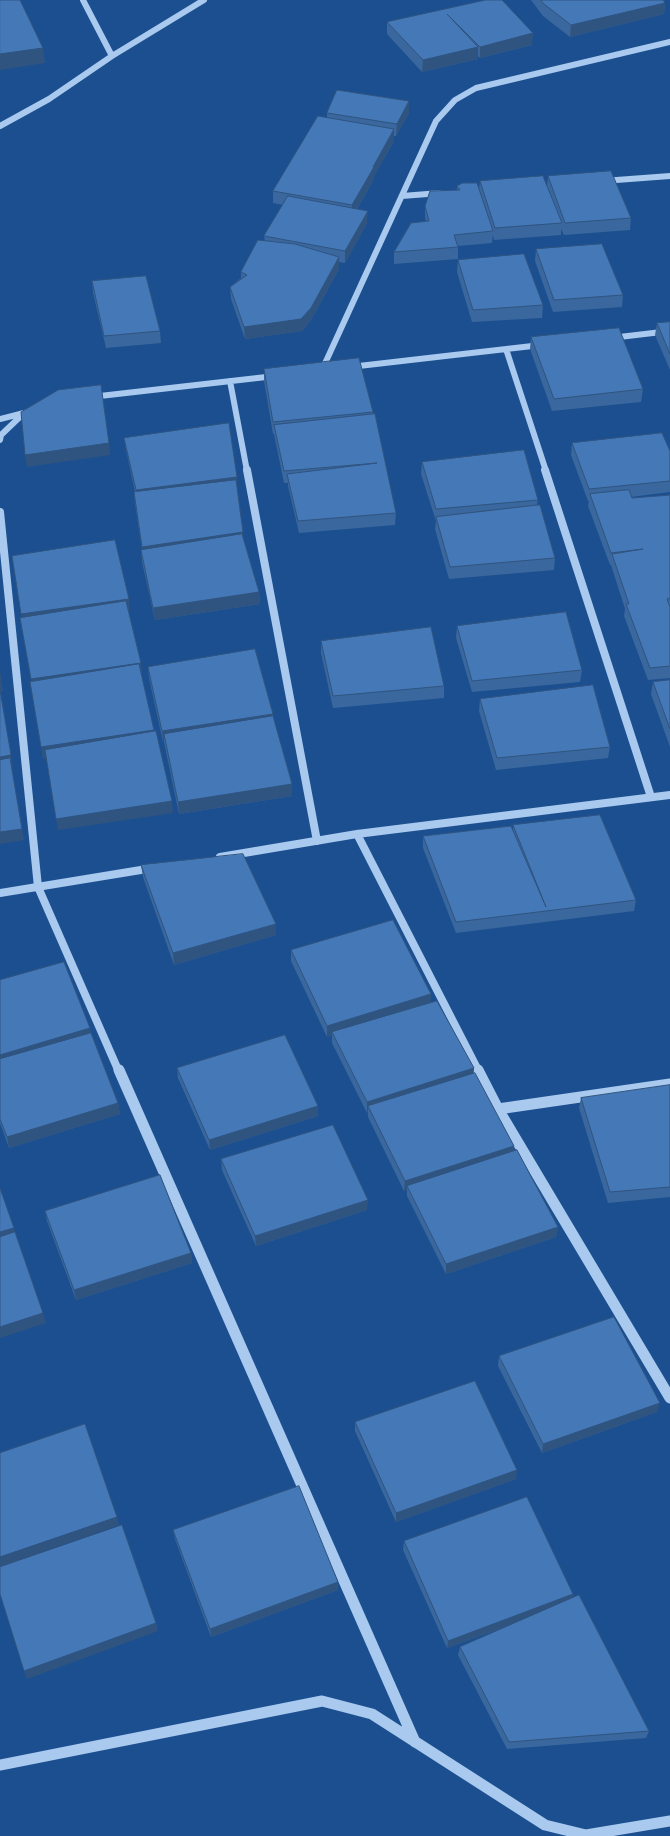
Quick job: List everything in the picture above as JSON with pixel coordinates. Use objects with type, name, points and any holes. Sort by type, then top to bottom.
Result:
[{"type":"street","points":[[83,0],[112,56]]},
{"type":"street","points":[[0,126],[49,99],[112,56],[204,0]]},
{"type":"street","points":[[322,370],[436,121],[455,100],[476,88],[670,42]]},
{"type":"street","points":[[590,182],[670,176]]},
{"type":"street","points":[[402,196],[451,192]]},
{"type":"street","points":[[602,339],[670,331]]},
{"type":"street","points":[[341,368],[554,344]]},
{"type":"street","points":[[506,349],[651,797]]},
{"type":"street","points":[[313,372],[331,369]]},
{"type":"street","points":[[78,398],[285,375]]},
{"type":"street","points":[[230,381],[317,841]]},
{"type":"street","points":[[0,419],[42,407]]},
{"type":"street","points":[[0,440],[1,435],[24,413]]},
{"type":"street","points":[[0,512],[38,887],[415,1742]]},
{"type":"street","points":[[211,858],[357,834],[670,795]]},
{"type":"street","points":[[357,834],[498,1109],[669,1394]]},
{"type":"street","points":[[0,894],[163,866]]},
{"type":"street","points":[[498,1109],[670,1084]]},
{"type":"street","points":[[0,1765],[322,1701],[372,1714],[544,1825],[586,1835],[670,1821]]},
{"type":"building","points":[[0,0],[20,0],[43,48],[0,54]]},
{"type":"building","points":[[486,0],[502,0],[533,33],[480,47],[447,14],[478,47],[423,60],[387,22]]},
{"type":"building","points":[[541,0],[663,0],[665,3],[571,25]]},
{"type":"building","points":[[337,90],[409,101],[397,124],[327,113]]},
{"type":"building","points":[[318,116],[394,129],[352,205],[273,191]]},
{"type":"building","points":[[611,171],[631,218],[565,223],[548,176]]},
{"type":"building","points":[[543,176],[562,223],[495,228],[480,181]]},
{"type":"building","points":[[463,183],[477,183],[493,231],[454,235],[458,247],[394,252],[411,223],[429,221],[425,206],[430,191],[460,190],[457,186]]},
{"type":"building","points":[[288,196],[368,211],[345,251],[264,236]]},
{"type":"building","points":[[258,240],[295,244],[339,257],[311,308],[301,319],[244,327],[230,287],[247,275],[241,272]]},
{"type":"building","points":[[602,244],[623,295],[554,300],[536,249]]},
{"type":"building","points":[[524,254],[543,305],[473,310],[458,260]]},
{"type":"building","points":[[146,276],[160,331],[104,336],[92,281]]},
{"type":"building","points":[[670,322],[670,354],[657,323]]},
{"type":"building","points":[[619,328],[643,389],[554,399],[531,337]]},
{"type":"building","points":[[359,358],[373,412],[273,422],[264,369]]},
{"type":"building","points":[[101,385],[109,443],[25,455],[21,412],[58,390]]},
{"type":"building","points":[[375,414],[396,513],[298,521],[287,474],[377,463],[284,471],[274,425]]},
{"type":"building","points":[[229,423],[237,477],[136,490],[124,438]]},
{"type":"building","points":[[662,433],[670,451],[670,481],[589,489],[572,443]]},
{"type":"building","points":[[524,450],[538,500],[436,509],[422,462]]},
{"type":"building","points":[[236,480],[243,532],[142,547],[134,492]]},
{"type":"building","points":[[629,490],[632,498],[670,495],[670,598],[667,599],[670,607],[670,666],[650,668],[626,604],[629,604],[612,554],[643,549],[611,553],[590,494]]},
{"type":"building","points":[[540,505],[555,558],[450,567],[436,517]]},
{"type":"building","points":[[242,534],[259,592],[153,608],[141,550]]},
{"type":"building","points":[[115,540],[129,599],[21,614],[12,556]]},
{"type":"building","points":[[126,601],[141,663],[31,679],[20,618]]},
{"type":"building","points":[[566,612],[582,670],[472,681],[457,626]]},
{"type":"building","points":[[431,627],[444,686],[333,696],[321,641]]},
{"type":"building","points":[[255,649],[273,714],[162,731],[148,667]]},
{"type":"building","points":[[139,664],[154,730],[41,747],[30,682]]},
{"type":"building","points":[[670,680],[670,729],[653,682]]},
{"type":"building","points":[[593,685],[610,747],[497,758],[480,699]]},
{"type":"building","points":[[0,690],[11,755],[0,757]]},
{"type":"building","points":[[273,716],[292,784],[178,802],[164,734]]},
{"type":"building","points":[[156,731],[172,801],[56,819],[45,750]]},
{"type":"building","points":[[10,758],[22,829],[0,832],[0,760]]},
{"type":"building","points":[[600,815],[636,900],[456,922],[423,836],[511,826],[546,907],[513,825]]},
{"type":"building","points":[[243,854],[276,924],[173,953],[141,865]]},
{"type":"building","points":[[393,920],[431,994],[327,1026],[291,950]]},
{"type":"building","points":[[64,962],[90,1028],[0,1055],[0,980]]},
{"type":"building","points":[[437,1001],[474,1068],[367,1102],[332,1032]]},
{"type":"building","points":[[91,1033],[118,1103],[7,1137],[0,1119],[0,1059]]},
{"type":"building","points":[[285,1035],[318,1106],[209,1140],[177,1068]]},
{"type":"building","points":[[475,1073],[514,1146],[405,1181],[368,1106]]},
{"type":"building","points":[[670,1085],[670,1187],[610,1192],[581,1098]]},
{"type":"building","points":[[333,1125],[368,1200],[255,1236],[221,1159]]},
{"type":"building","points":[[517,1150],[558,1227],[446,1264],[407,1186]]},
{"type":"building","points":[[160,1175],[191,1253],[74,1290],[45,1211]]},
{"type":"building","points":[[0,1188],[14,1228],[0,1232]]},
{"type":"building","points":[[15,1232],[43,1313],[0,1327],[0,1237]]},
{"type":"building","points":[[614,1317],[660,1403],[543,1444],[499,1356]]},
{"type":"building","points":[[475,1381],[517,1470],[396,1513],[355,1422]]},
{"type":"building","points":[[85,1424],[117,1517],[0,1557],[0,1453]]},
{"type":"building","points":[[299,1486],[338,1582],[210,1629],[173,1530]]},
{"type":"building","points":[[527,1497],[573,1594],[448,1641],[404,1541]]},
{"type":"building","points":[[122,1525],[156,1623],[24,1671],[0,1594],[0,1567]]},
{"type":"building","points":[[579,1595],[649,1731],[509,1742],[460,1647]]}]
